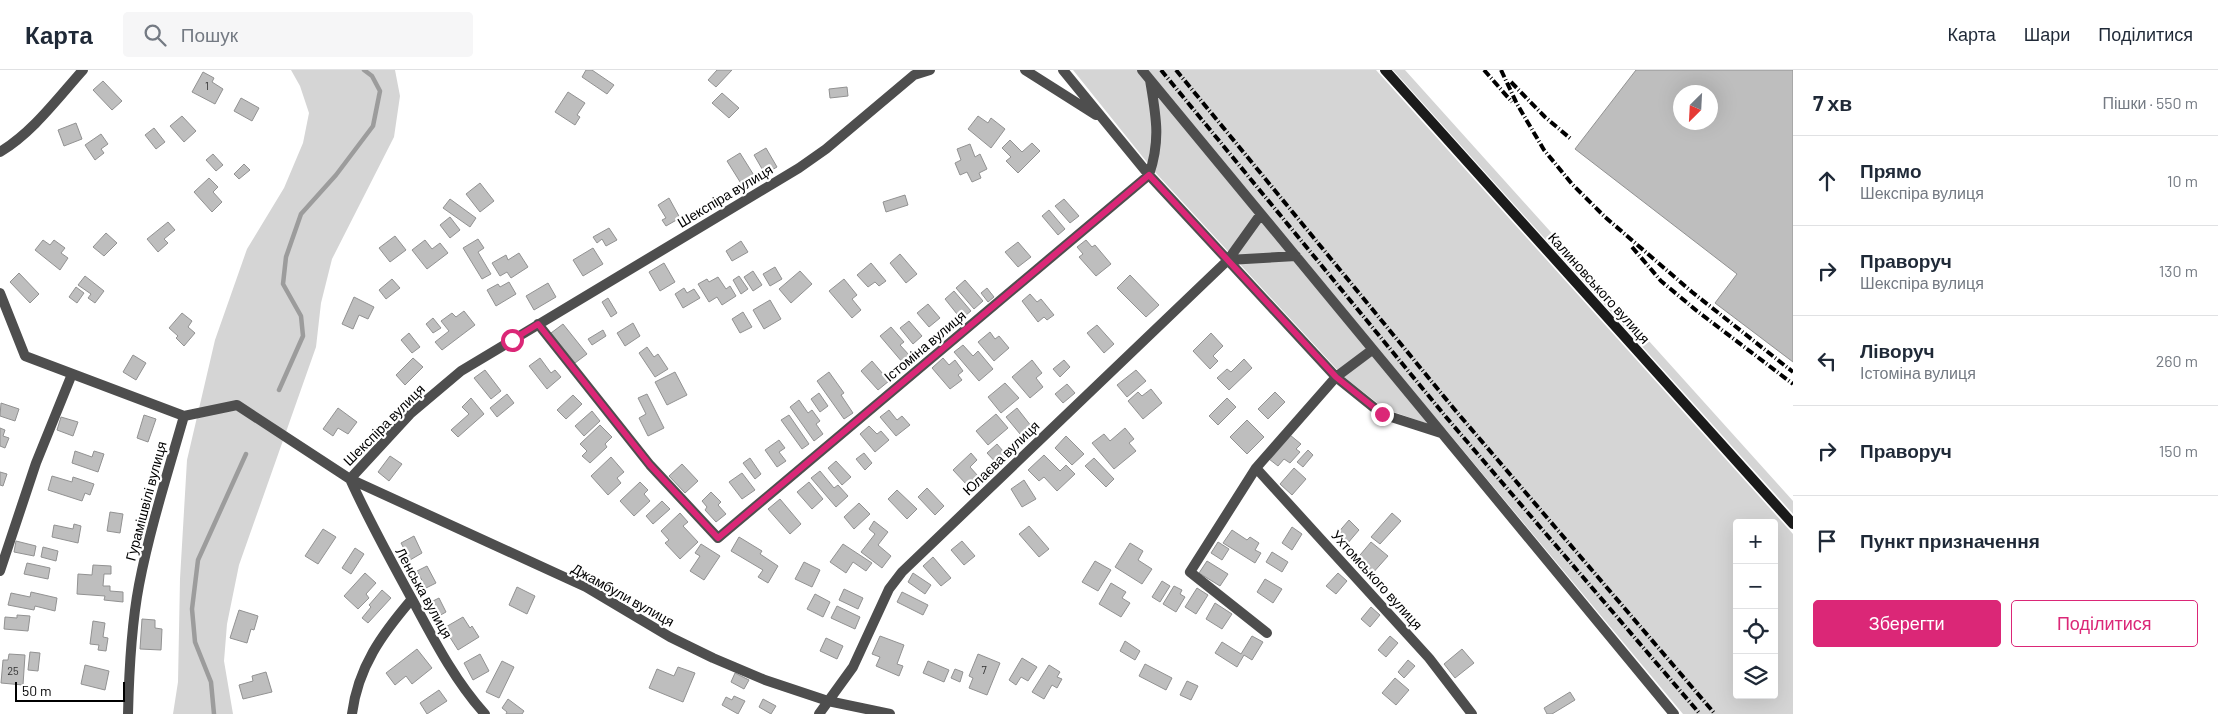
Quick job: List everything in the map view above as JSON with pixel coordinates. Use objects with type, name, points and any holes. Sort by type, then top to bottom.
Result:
[{"type":"street","points":[[0,152],[14,144],[83,70]]},
{"type":"street","points":[[914,72],[930,70]]},
{"type":"street","points":[[1025,70],[1104,120]]},
{"type":"street","points":[[1063,70],[1149,175],[1336,377],[1382,414],[1442,433]]},
{"type":"street","points":[[1142,70],[1674,714]]},
{"type":"street","name":"Калиновського вулиця","points":[[1385,70],[1793,524]]},
{"type":"street","name":"Шекспіра вулиця","points":[[350,479],[410,414],[461,371],[799,168],[826,149],[914,72]]},
{"type":"street","points":[[1149,175],[1158,141],[1150,80]]},
{"type":"street","name":"Істоміна вулиця","points":[[538,324],[650,465],[718,538],[1149,175]]},
{"type":"street","name":"Юлаєва вулиця","points":[[820,714],[853,667],[890,588],[902,572],[1228,260],[1261,214]]},
{"type":"street","points":[[1228,260],[1296,256]]},
{"type":"street","points":[[0,293],[25,356],[184,416]]},
{"type":"street","points":[[1267,634],[1190,572],[1256,468],[1336,377],[1372,350]]},
{"type":"street","points":[[0,572],[36,463],[72,374]]},
{"type":"street","name":"Джамбули вулиця","points":[[184,416],[237,405],[350,479],[586,588],[670,637],[712,658],[766,680],[828,701],[890,714]]},
{"type":"street","name":"Гурамішвілі вулиця","points":[[128,714],[132,639],[138,587],[148,541],[184,416]]},
{"type":"street","name":"Ухтомського вулиця","points":[[1256,468],[1429,658],[1472,714]]},
{"type":"street","name":"Ленська вулиця","points":[[350,479],[366,514],[443,656],[484,714]]},
{"type":"street","points":[[352,714],[354,699],[367,662],[386,629],[412,599]]},
{"type":"shaded area","points":[[291,70],[395,70],[400,96],[394,137],[332,259],[321,303],[316,347],[239,565],[227,624],[224,661],[233,714],[173,714],[178,682],[180,579],[187,460],[215,340],[247,249],[284,188],[303,143],[309,113],[300,86]]},
{"type":"shaded area","points":[[1073,70],[1376,70],[1793,534],[1793,714],[1683,714],[1446,430],[1385,409],[1344,377],[1154,171]]},
{"type":"shaded area","points":[[1393,70],[1405,70],[1793,501],[1793,514]]},
{"type":"building","points":[[586,70],[592,70],[614,85],[607,94],[582,77]]},
{"type":"building","points":[[717,70],[732,70],[716,87],[708,80]]},
{"type":"building","points":[[1636,70],[1793,70],[1793,362],[1715,303],[1737,274],[1575,149]]},
{"type":"building","points":[[203,72],[214,78],[212,82],[223,89],[215,104],[192,92]]},
{"type":"building","points":[[103,81],[122,101],[112,110],[93,90]]},
{"type":"building","points":[[847,87],[848,96],[830,98],[829,89]]},
{"type":"building","points":[[568,92],[585,103],[577,115],[580,117],[575,125],[555,112]]},
{"type":"building","points":[[722,93],[739,108],[729,118],[712,103]]},
{"type":"building","points":[[241,98],[259,108],[252,121],[234,111]]},
{"type":"building","points":[[182,116],[196,131],[184,142],[170,126]]},
{"type":"building","points":[[978,116],[988,123],[991,118],[1005,129],[991,148],[968,129]]},
{"type":"building","points":[[76,123],[82,139],[64,146],[58,130]]},
{"type":"building","points":[[154,128],[165,142],[156,149],[145,135]]},
{"type":"building","points":[[101,134],[108,144],[101,149],[104,153],[95,160],[85,145]]},
{"type":"building","points":[[1010,140],[1022,152],[1032,143],[1040,151],[1018,173],[1006,161],[1011,157],[1002,148]]},
{"type":"building","points":[[970,144],[975,157],[980,154],[987,169],[979,173],[981,178],[972,182],[967,172],[960,175],[955,163],[961,160],[957,149]]},
{"type":"building","points":[[766,148],[777,167],[765,174],[754,155]]},
{"type":"building","points":[[740,153],[755,177],[742,185],[727,161]]},
{"type":"building","points":[[213,154],[223,165],[216,171],[206,160]]},
{"type":"building","points":[[244,164],[250,170],[239,179],[234,174]]},
{"type":"building","points":[[209,178],[218,187],[213,192],[222,202],[212,212],[194,192]]},
{"type":"building","points":[[480,183],[494,201],[480,212],[466,194]]},
{"type":"building","points":[[905,195],[908,205],[886,212],[883,202]]},
{"type":"building","points":[[669,198],[680,218],[666,226],[662,220],[666,218],[658,205]]},
{"type":"building","points":[[450,199],[476,218],[470,227],[443,208]]},
{"type":"building","points":[[1064,199],[1079,216],[1070,223],[1055,206]]},
{"type":"building","points":[[1049,210],[1065,229],[1058,235],[1042,216]]},
{"type":"building","points":[[450,217],[460,230],[450,238],[440,225]]},
{"type":"building","points":[[168,222],[175,230],[164,239],[168,243],[158,252],[147,239]]},
{"type":"building","points":[[609,228],[617,240],[606,246],[602,239],[597,243],[593,237]]},
{"type":"building","points":[[106,233],[117,243],[104,256],[93,247]]},
{"type":"building","points":[[395,236],[406,250],[390,262],[379,248]]},
{"type":"building","points":[[478,239],[484,248],[478,252],[491,274],[482,279],[463,248]]},
{"type":"building","points":[[43,240],[50,245],[54,240],[65,248],[61,253],[68,258],[60,270],[35,250]]},
{"type":"building","points":[[425,240],[432,249],[440,243],[448,253],[427,269],[412,250]]},
{"type":"building","points":[[1086,240],[1092,247],[1095,245],[1111,264],[1096,276],[1079,257],[1083,254],[1077,247]]},
{"type":"building","points":[[741,241],[748,252],[732,261],[726,251]]},
{"type":"building","points":[[1018,242],[1031,257],[1018,267],[1005,252]]},
{"type":"building","points":[[593,248],[603,264],[583,276],[573,260]]},
{"type":"building","points":[[519,253],[528,267],[511,278],[507,272],[500,276],[492,263],[506,255],[508,260]]},
{"type":"building","points":[[900,254],[917,274],[906,283],[890,263]]},
{"type":"building","points":[[664,263],[675,282],[660,291],[649,272]]},
{"type":"building","points":[[871,263],[886,281],[879,286],[875,282],[868,287],[857,275]]},
{"type":"building","points":[[775,267],[782,279],[770,286],[763,274]]},
{"type":"building","points":[[753,271],[762,285],[753,291],[744,277]]},
{"type":"building","points":[[800,271],[812,284],[791,303],[779,289]]},
{"type":"building","points":[[19,273],[39,294],[30,303],[10,282]]},
{"type":"building","points":[[1130,275],[1159,305],[1146,317],[1117,288]]},
{"type":"building","points":[[85,276],[104,291],[95,303],[88,298],[91,294],[78,285]]},
{"type":"building","points":[[739,276],[748,289],[741,294],[733,280]]},
{"type":"building","points":[[718,277],[726,289],[730,286],[736,296],[722,305],[717,297],[709,302],[698,284],[707,279],[709,282]]},
{"type":"building","points":[[392,279],[400,288],[386,299],[379,290]]},
{"type":"building","points":[[844,279],[857,295],[852,299],[861,310],[852,318],[829,291]]},
{"type":"building","points":[[965,280],[983,301],[974,309],[956,288]]},
{"type":"building","points":[[509,282],[516,294],[496,306],[487,290],[498,284],[500,287]]},
{"type":"building","points":[[548,283],[556,297],[534,310],[526,296]]},
{"type":"building","points":[[76,287],[84,293],[77,303],[69,297]]},
{"type":"building","points":[[684,288],[687,293],[694,289],[700,298],[683,308],[675,294]]},
{"type":"building","points":[[987,288],[994,297],[988,302],[981,293]]},
{"type":"building","points":[[954,291],[971,311],[961,319],[945,299]]},
{"type":"building","points":[[1030,294],[1037,302],[1041,299],[1054,315],[1047,320],[1044,317],[1038,322],[1022,301]]},
{"type":"building","points":[[354,297],[374,307],[368,319],[359,315],[353,329],[342,324]]},
{"type":"building","points":[[608,298],[617,313],[611,317],[602,302]]},
{"type":"building","points":[[770,300],[781,319],[764,329],[753,310]]},
{"type":"building","points":[[928,304],[940,318],[929,327],[917,313]]},
{"type":"building","points":[[464,311],[475,325],[442,350],[435,342],[449,331],[441,321],[452,313],[456,317]]},
{"type":"building","points":[[743,312],[752,327],[740,333],[732,319]]},
{"type":"building","points":[[182,313],[192,321],[188,327],[195,333],[184,346],[176,338],[178,336],[169,328]]},
{"type":"building","points":[[433,318],[441,328],[433,333],[426,324]]},
{"type":"building","points":[[909,321],[922,336],[913,344],[900,328]]},
{"type":"building","points":[[633,323],[640,336],[625,346],[617,333]]},
{"type":"building","points":[[563,324],[587,354],[575,363],[551,333]]},
{"type":"building","points":[[1097,325],[1114,344],[1104,353],[1087,333]]},
{"type":"building","points":[[891,327],[904,342],[900,345],[910,356],[903,363],[880,336]]},
{"type":"building","points":[[603,330],[606,336],[592,345],[588,339]]},
{"type":"building","points":[[990,332],[995,339],[999,336],[1009,348],[994,361],[978,342]]},
{"type":"building","points":[[409,333],[420,347],[412,353],[401,340]]},
{"type":"building","points":[[1211,333],[1223,346],[1213,356],[1218,361],[1210,369],[1193,351]]},
{"type":"building","points":[[963,345],[973,356],[978,351],[993,369],[979,381],[954,352]]},
{"type":"building","points":[[647,347],[654,357],[658,354],[668,369],[655,377],[639,353]]},
{"type":"building","points":[[133,355],[146,363],[136,380],[123,372]]},
{"type":"building","points":[[413,358],[423,367],[405,385],[396,375]]},
{"type":"building","points":[[540,358],[551,373],[555,370],[561,377],[547,389],[529,366]]},
{"type":"building","points":[[943,358],[949,365],[955,360],[963,371],[958,375],[962,380],[950,389],[932,368]]},
{"type":"building","points":[[1244,359],[1252,368],[1229,390],[1217,378],[1227,369],[1231,372]]},
{"type":"building","points":[[1032,360],[1042,373],[1036,378],[1043,387],[1030,398],[1012,377]]},
{"type":"building","points":[[1064,360],[1070,367],[1060,377],[1053,369]]},
{"type":"building","points":[[872,361],[889,381],[878,390],[861,371]]},
{"type":"building","points":[[485,370],[501,391],[491,399],[474,378]]},
{"type":"building","points":[[1136,370],[1146,381],[1127,397],[1117,385]]},
{"type":"building","points":[[675,372],[687,395],[667,405],[655,382]]},
{"type":"building","points":[[829,372],[844,393],[841,395],[853,413],[844,419],[817,381]]},
{"type":"building","points":[[1005,383],[1019,398],[1001,413],[988,397]]},
{"type":"building","points":[[1067,384],[1075,393],[1063,403],[1055,394]]},
{"type":"building","points":[[1151,389],[1162,403],[1143,419],[1128,401],[1138,392],[1142,396]]},
{"type":"building","points":[[1275,392],[1285,402],[1268,419],[1258,409]]},
{"type":"building","points":[[819,393],[828,406],[820,412],[811,399]]},
{"type":"building","points":[[507,394],[514,403],[497,417],[490,408]]},
{"type":"building","points":[[647,394],[664,428],[648,436],[639,418],[646,414],[638,398]]},
{"type":"building","points":[[573,395],[582,404],[566,419],[557,410]]},
{"type":"building","points":[[471,398],[484,414],[458,437],[451,430],[469,414],[462,407]]},
{"type":"building","points":[[1227,398],[1236,407],[1218,425],[1209,416]]},
{"type":"building","points":[[799,400],[808,413],[812,410],[820,421],[816,424],[823,434],[814,441],[790,407]]},
{"type":"building","points":[[1,403],[19,409],[15,421],[0,416]]},
{"type":"building","points":[[338,408],[357,422],[348,434],[338,428],[333,436],[323,429]]},
{"type":"building","points":[[1017,408],[1035,431],[1025,440],[1006,417]]},
{"type":"building","points":[[889,410],[897,420],[902,416],[910,425],[896,436],[880,417]]},
{"type":"building","points":[[592,411],[600,421],[584,436],[575,426]]},
{"type":"building","points":[[996,414],[1008,428],[988,445],[976,431]]},
{"type":"building","points":[[144,415],[156,419],[148,442],[137,438]]},
{"type":"building","points":[[789,415],[809,444],[802,449],[781,420]]},
{"type":"building","points":[[61,417],[78,422],[73,436],[57,430]]},
{"type":"building","points":[[1247,420],[1264,437],[1247,454],[1230,437]]},
{"type":"building","points":[[600,425],[612,437],[605,444],[607,447],[590,463],[582,456],[587,451],[580,444]]},
{"type":"building","points":[[869,426],[877,434],[881,431],[889,440],[875,452],[860,434]]},
{"type":"building","points":[[0,428],[5,430],[3,436],[9,438],[5,448],[0,446]]},
{"type":"building","points":[[1125,428],[1134,439],[1129,443],[1136,451],[1114,469],[1092,443],[1104,434],[1110,441]]},
{"type":"building","points":[[1290,435],[1301,444],[1296,449],[1300,452],[1290,463],[1284,459],[1278,466],[1269,459]]},
{"type":"building","points":[[1066,436],[1084,454],[1072,465],[1055,448]]},
{"type":"building","points":[[779,440],[785,448],[779,452],[786,461],[777,467],[765,450]]},
{"type":"building","points":[[997,444],[1009,458],[999,466],[987,453]]},
{"type":"building","points":[[1308,450],[1313,455],[1303,467],[1297,462]]},
{"type":"building","points":[[75,451],[92,457],[94,451],[104,454],[98,472],[72,463]]},
{"type":"building","points":[[864,453],[872,463],[865,470],[856,459]]},
{"type":"building","points":[[971,453],[977,460],[970,467],[978,476],[968,486],[953,470]]},
{"type":"building","points":[[1044,455],[1060,471],[1066,465],[1075,474],[1057,491],[1044,477],[1039,481],[1028,470]]},
{"type":"building","points":[[390,456],[402,464],[389,481],[378,472]]},
{"type":"building","points":[[611,457],[624,472],[617,478],[621,483],[608,495],[591,476]]},
{"type":"building","points":[[750,458],[761,474],[755,479],[743,463]]},
{"type":"building","points":[[1094,458],[1114,479],[1106,487],[1085,466]]},
{"type":"building","points":[[836,461],[851,477],[842,485],[828,468]]},
{"type":"building","points":[[682,464],[698,481],[685,493],[669,476]]},
{"type":"building","points":[[1294,468],[1306,479],[1292,495],[1280,484]]},
{"type":"building","points":[[820,471],[834,488],[838,485],[848,496],[836,507],[811,478]]},
{"type":"building","points":[[0,472],[7,474],[3,486],[0,485]]},
{"type":"building","points":[[742,473],[755,490],[742,499],[729,482]]},
{"type":"building","points":[[52,476],[72,482],[73,477],[94,484],[90,495],[85,493],[82,501],[48,490]]},
{"type":"building","points":[[1024,480],[1036,499],[1022,507],[1011,489]]},
{"type":"building","points":[[640,482],[648,490],[644,494],[650,501],[634,516],[620,501]]},
{"type":"building","points":[[809,482],[823,499],[812,509],[797,492]]},
{"type":"building","points":[[927,488],[944,506],[935,515],[918,497]]},
{"type":"building","points":[[897,490],[917,509],[907,519],[888,499]]},
{"type":"building","points":[[711,492],[721,502],[718,505],[726,514],[716,522],[705,510],[707,507],[702,501]]},
{"type":"building","points":[[780,499],[801,524],[790,534],[768,509]]},
{"type":"building","points":[[662,501],[670,509],[653,524],[646,516]]},
{"type":"building","points":[[859,503],[870,514],[854,529],[844,517]]},
{"type":"building","points":[[110,512],[123,514],[120,533],[107,531]]},
{"type":"building","points":[[680,513],[688,522],[683,526],[698,542],[680,559],[665,543],[669,540],[661,531]]},
{"type":"building","points":[[1392,513],[1401,521],[1380,544],[1371,537]]},
{"type":"building","points":[[1349,520],[1359,530],[1347,544],[1336,535]]},
{"type":"building","points":[[874,521],[888,532],[878,545],[891,556],[882,568],[861,552],[875,534],[869,529]]},
{"type":"building","points":[[74,524],[81,526],[78,543],[52,537],[54,525],[73,529]]},
{"type":"building","points":[[1029,526],[1049,549],[1039,557],[1019,534]]},
{"type":"building","points":[[1292,527],[1302,534],[1292,550],[1282,543]]},
{"type":"building","points":[[323,529],[336,537],[318,564],[305,556]]},
{"type":"building","points":[[1232,530],[1247,540],[1250,537],[1259,543],[1255,550],[1261,553],[1255,563],[1223,543]]},
{"type":"building","points":[[414,536],[422,553],[410,560],[401,543]]},
{"type":"building","points":[[739,537],[762,551],[760,554],[778,566],[768,583],[758,577],[763,570],[731,551]]},
{"type":"building","points":[[16,541],[36,546],[34,556],[14,552]]},
{"type":"building","points":[[962,541],[975,556],[964,565],[951,550]]},
{"type":"building","points":[[1218,542],[1229,549],[1222,560],[1211,553]]},
{"type":"building","points":[[1371,542],[1388,556],[1371,575],[1355,561]]},
{"type":"building","points":[[1130,543],[1143,551],[1138,560],[1152,569],[1142,584],[1115,567]]},
{"type":"building","points":[[701,544],[720,556],[704,580],[690,571],[700,556],[695,553]]},
{"type":"building","points":[[843,544],[872,563],[866,571],[853,562],[846,573],[830,562]]},
{"type":"building","points":[[43,547],[58,551],[56,561],[41,557]]},
{"type":"building","points":[[355,548],[364,554],[351,574],[342,568]]},
{"type":"building","points":[[1272,552],[1288,562],[1282,572],[1266,562]]},
{"type":"building","points":[[933,557],[951,578],[941,586],[923,566]]},
{"type":"building","points":[[1095,561],[1111,570],[1098,591],[1082,582]]},
{"type":"building","points":[[1207,561],[1228,574],[1220,586],[1199,573]]},
{"type":"building","points":[[804,562],[820,570],[812,587],[795,579]]},
{"type":"building","points":[[27,563],[50,568],[48,579],[24,574]]},
{"type":"building","points":[[93,565],[111,566],[111,574],[104,574],[103,586],[110,586],[110,591],[123,592],[123,602],[104,600],[105,596],[77,594],[78,574],[92,575]]},
{"type":"building","points":[[427,566],[436,583],[426,588],[417,571]]},
{"type":"building","points":[[365,573],[376,583],[366,594],[369,598],[358,609],[344,596]]},
{"type":"building","points":[[913,573],[931,585],[925,594],[908,582]]},
{"type":"building","points":[[1338,573],[1347,581],[1336,594],[1326,586]]},
{"type":"building","points":[[1265,579],[1282,589],[1273,603],[1257,592]]},
{"type":"building","points":[[1162,581],[1170,586],[1160,602],[1152,597]]},
{"type":"building","points":[[1111,583],[1126,592],[1122,598],[1130,603],[1121,617],[1099,604]]},
{"type":"building","points":[[1174,586],[1182,590],[1180,594],[1185,597],[1176,612],[1163,604]]},
{"type":"building","points":[[517,587],[535,596],[527,614],[509,605]]},
{"type":"building","points":[[1197,588],[1208,595],[1196,614],[1185,607]]},
{"type":"building","points":[[844,589],[863,598],[858,609],[839,600]]},
{"type":"building","points":[[382,590],[391,598],[368,623],[362,618],[371,607],[369,605]]},
{"type":"building","points":[[31,592],[57,598],[55,611],[35,606],[34,610],[8,605],[11,593],[30,597]]},
{"type":"building","points":[[902,592],[928,605],[923,615],[897,602]]},
{"type":"building","points":[[815,594],[830,602],[823,617],[807,609]]},
{"type":"building","points":[[439,598],[446,612],[437,617],[429,603]]},
{"type":"building","points":[[1215,603],[1232,614],[1222,629],[1206,619]]},
{"type":"building","points":[[837,606],[860,617],[855,629],[831,618]]},
{"type":"building","points":[[1371,607],[1380,615],[1370,627],[1361,619]]},
{"type":"building","points":[[239,610],[258,616],[254,630],[251,629],[247,643],[230,638]]},
{"type":"building","points":[[17,615],[30,616],[28,631],[4,629],[5,617],[17,618]]},
{"type":"building","points":[[463,617],[479,637],[458,650],[444,628]]},
{"type":"building","points":[[142,619],[155,620],[155,628],[162,629],[161,650],[140,649]]},
{"type":"building","points":[[93,621],[105,623],[103,637],[108,638],[106,651],[98,650],[99,645],[90,644]]},
{"type":"building","points":[[880,636],[904,645],[897,664],[903,666],[899,676],[876,666],[880,657],[872,654]]},
{"type":"building","points":[[1252,636],[1263,642],[1252,660],[1244,655],[1237,667],[1215,653],[1222,642],[1241,654]]},
{"type":"building","points":[[1390,636],[1398,643],[1386,657],[1378,650]]},
{"type":"building","points":[[826,638],[843,646],[837,659],[820,651]]},
{"type":"building","points":[[1125,641],[1140,651],[1135,660],[1120,651]]},
{"type":"building","points":[[417,649],[432,668],[412,684],[406,676],[395,685],[386,673]]},
{"type":"building","points":[[1462,649],[1474,663],[1455,678],[1444,664]]},
{"type":"building","points":[[30,652],[40,653],[38,671],[28,670]]},
{"type":"building","points":[[9,654],[25,655],[23,685],[1,683],[3,660],[8,660]]},
{"type":"building","points":[[480,654],[489,671],[473,680],[464,663]]},
{"type":"building","points":[[978,654],[1000,663],[987,695],[969,688],[973,678],[969,676]]},
{"type":"building","points":[[1022,658],[1037,667],[1028,681],[1021,677],[1016,685],[1009,680]]},
{"type":"building","points":[[1408,660],[1415,666],[1404,678],[1398,672]]},
{"type":"building","points":[[502,661],[514,667],[499,698],[486,692]]},
{"type":"building","points":[[928,661],[949,670],[944,682],[923,673]]},
{"type":"building","points":[[1145,664],[1172,678],[1166,690],[1139,676]]},
{"type":"building","points":[[85,665],[109,671],[105,690],[81,684]]},
{"type":"building","points":[[1049,665],[1060,672],[1057,677],[1062,679],[1057,688],[1052,685],[1044,699],[1032,692]]},
{"type":"building","points":[[678,667],[695,673],[683,702],[649,688],[657,669],[674,676]]},
{"type":"building","points":[[955,669],[963,672],[960,682],[951,678]]},
{"type":"building","points":[[266,672],[272,692],[243,699],[239,685],[253,681],[252,676]]},
{"type":"building","points":[[735,673],[749,680],[744,689],[731,682]]},
{"type":"building","points":[[1395,678],[1409,690],[1396,705],[1382,693]]},
{"type":"building","points":[[1187,681],[1198,686],[1191,700],[1180,695]]},
{"type":"building","points":[[439,690],[447,701],[427,714],[420,703]]},
{"type":"building","points":[[1570,692],[1575,700],[1552,714],[1547,714],[1544,708]]},
{"type":"building","points":[[734,696],[745,701],[738,714],[722,705],[726,697],[732,700]]},
{"type":"building","points":[[508,699],[524,711],[522,714],[506,714],[507,712],[502,708]]},
{"type":"building","points":[[763,699],[776,706],[771,714],[759,707]]},
{"type":"waterway","points":[[279,390],[303,336],[301,316],[283,284],[286,257],[301,214],[336,175],[373,126],[380,91],[372,76],[364,70]]},
{"type":"waterway","points":[[214,714],[211,682],[195,642],[192,609],[198,560],[246,454]]},
{"type":"railway","points":[[1161,70],[1446,417],[1700,714]]},
{"type":"railway","points":[[1176,70],[1455,410],[1715,714]]},
{"type":"railway","points":[[1484,70],[1512,102]]},
{"type":"railway","points":[[1501,70],[1517,104],[1544,150],[1572,184],[1605,217],[1692,292],[1793,372]]},
{"type":"railway","points":[[1511,82],[1545,117],[1571,139]]},
{"type":"railway","points":[[1632,247],[1661,281],[1697,311],[1793,384]]},
{"type":"route","points":[[512,340],[538,324],[650,465],[718,538],[1149,175],[1336,377],[1382,414]]}]
